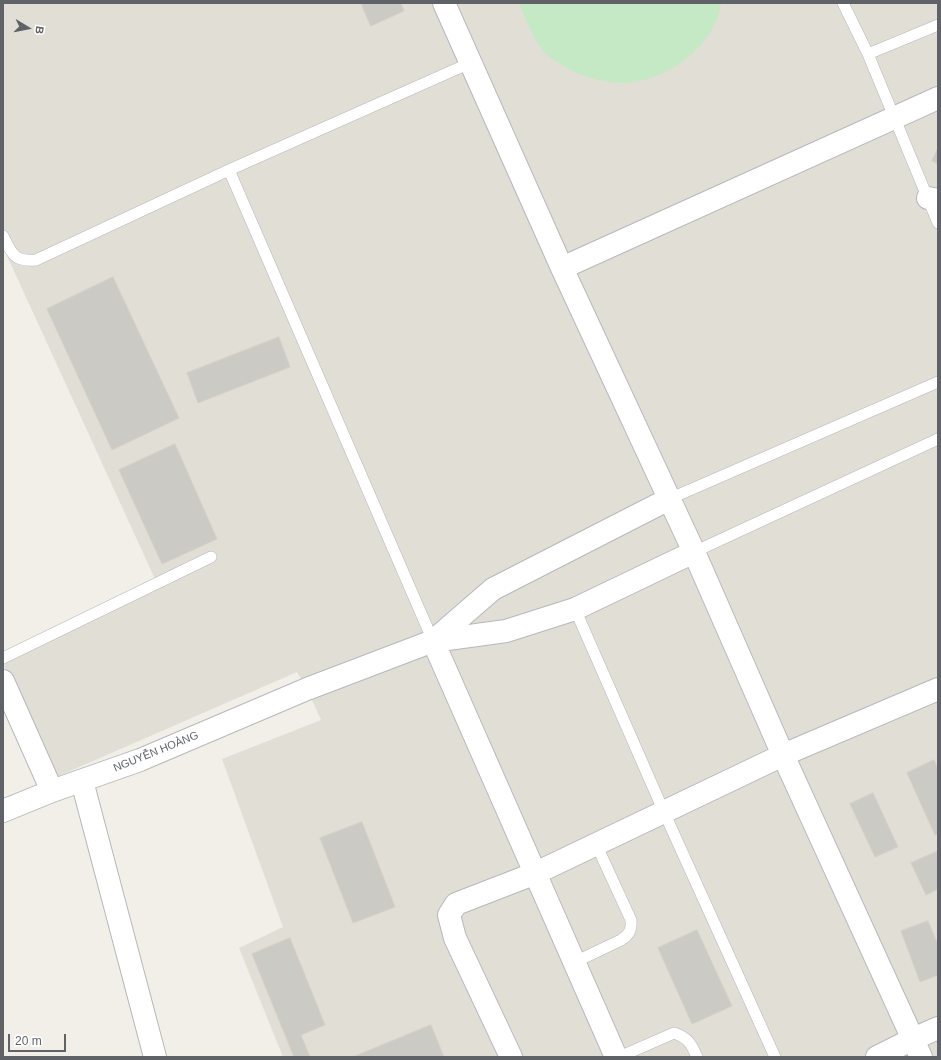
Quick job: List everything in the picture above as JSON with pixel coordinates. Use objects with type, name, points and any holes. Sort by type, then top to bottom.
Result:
[{"type":"street","points":[[444,3],[562,268],[694,552],[783,755],[917,1048]]},
{"type":"street","points":[[562,268],[938,98]]},
{"type":"street","points":[[433,641],[493,589],[669,499]]},
{"type":"street","points":[[433,641],[506,631],[575,609],[694,552]]},
{"type":"street","points":[[433,641],[616,1057]]},
{"type":"street","name":"NGUYỄN HOÀNG","points":[[3,811],[52,791],[82,782],[140,760],[307,689],[433,641]]},
{"type":"street","points":[[3,681],[52,791]]},
{"type":"street","points":[[510,1057],[455,938],[448,915],[456,904],[536,873],[783,755],[938,689]]},
{"type":"street","points":[[82,782],[155,1057]]},
{"type":"street","points":[[877,1057],[917,1048],[938,1028]]},
{"type":"lane","points":[[843,3],[868,54],[894,118],[933,199],[938,223]]},
{"type":"lane","points":[[868,54],[938,25]]},
{"type":"lane","points":[[3,236],[9,248],[16,257],[24,261],[36,260],[229,170],[470,63]]},
{"type":"lane","points":[[229,170],[433,641]]},
{"type":"lane","points":[[669,499],[938,382]]},
{"type":"lane","points":[[694,552],[938,439]]},
{"type":"lane","points":[[3,658],[211,557]]},
{"type":"lane","points":[[575,609],[664,812],[775,1057]]},
{"type":"lane","points":[[575,962],[628,936],[631,925],[631,920],[596,844]]},
{"type":"lane","points":[[620,1057],[674,1033],[684,1037],[692,1047],[697,1057]]},
{"type":"shaded area","points":[[3,3],[938,3],[938,1057],[283,1057],[239,948],[283,927],[222,759],[321,720],[307,689],[297,672],[54,778],[3,664],[3,653],[155,579],[3,247]]},
{"type":"green space","points":[[519,3],[721,3],[717,19],[709,35],[698,48],[684,60],[669,70],[653,77],[636,82],[619,83],[606,82],[587,77],[575,72],[550,57],[544,52],[536,41]]},
{"type":"building","points":[[361,3],[401,3],[404,11],[371,26]]},
{"type":"building","points":[[938,148],[938,164],[932,161]]},
{"type":"building","points":[[113,277],[179,418],[112,450],[47,309]]},
{"type":"building","points":[[279,337],[290,367],[198,403],[187,373]]},
{"type":"building","points":[[175,444],[217,539],[162,564],[119,470]]},
{"type":"building","points":[[934,760],[938,769],[938,834],[935,835],[907,773]]},
{"type":"building","points":[[873,793],[898,847],[875,857],[850,804]]},
{"type":"building","points":[[362,822],[395,907],[353,923],[320,838]]},
{"type":"building","points":[[938,851],[938,889],[926,895],[911,863]]},
{"type":"building","points":[[928,921],[938,945],[938,975],[920,982],[901,931]]},
{"type":"building","points":[[697,930],[732,1006],[692,1024],[658,948]]},
{"type":"building","points":[[290,938],[325,1025],[301,1035],[310,1057],[294,1057],[252,954]]},
{"type":"building","points":[[431,1025],[444,1057],[353,1057]]}]
